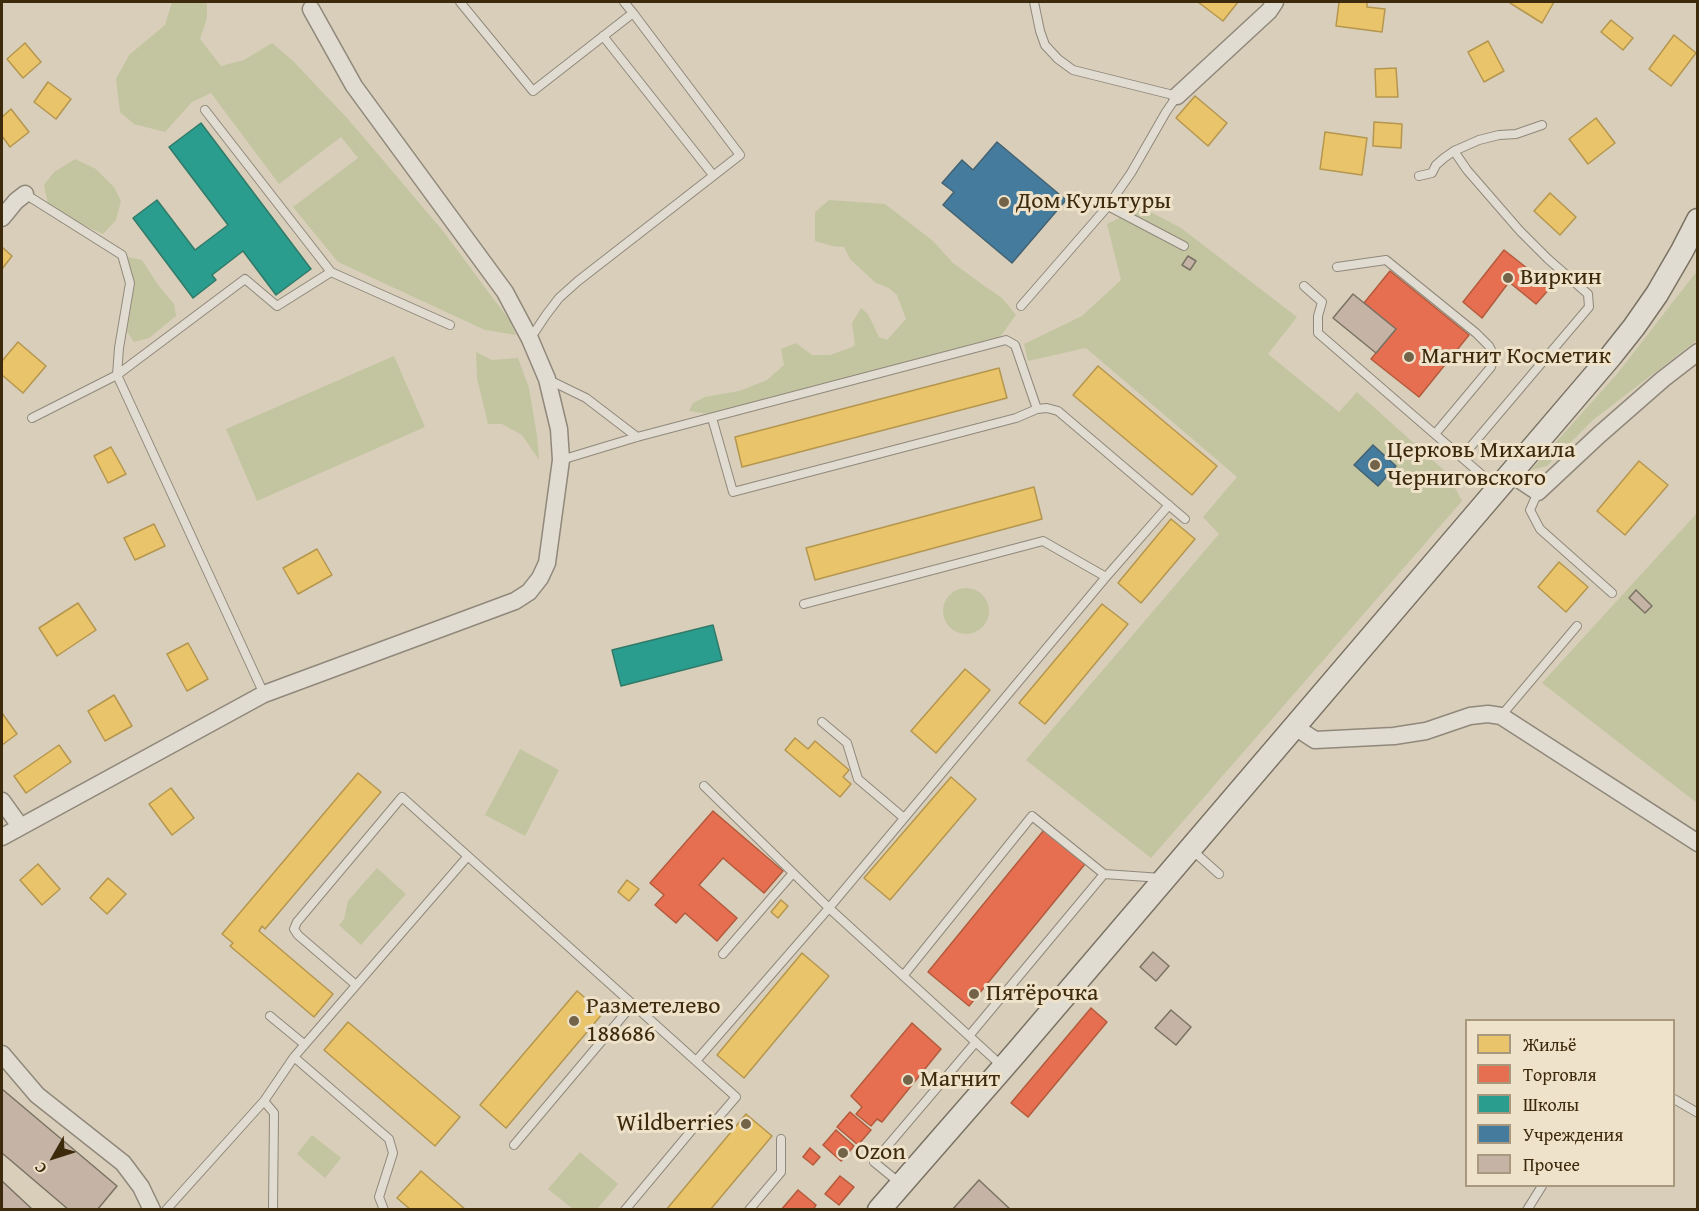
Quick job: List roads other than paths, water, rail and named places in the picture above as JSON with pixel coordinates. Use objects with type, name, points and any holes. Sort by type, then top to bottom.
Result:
[{"type":"main road","points":[[879,1209],[1003,1068],[1505,482],[1634,327],[1657,294],[1698,219]]},
{"type":"street","points":[[1177,96],[1269,11],[1275,2]]},
{"type":"street","points":[[2,837],[264,694],[514,601],[529,592],[540,578],[547,563],[561,460],[559,429],[547,379],[530,339],[505,292],[354,86],[314,7]]},
{"type":"street","points":[[2,218],[25,194]]},
{"type":"street","points":[[1505,482],[1538,492],[1599,435],[1698,352]]},
{"type":"street","points":[[1295,727],[1315,740],[1394,736],[1426,731],[1470,716],[1488,714],[1501,716],[1698,843]]},
{"type":"street","points":[[2,801],[20,826]]},
{"type":"street","points":[[2,1054],[37,1095],[123,1163],[141,1187],[152,1209]]},
{"type":"lane","points":[[460,2],[533,91],[633,13]]},
{"type":"lane","points":[[530,339],[559,298],[578,281],[740,155],[624,2]]},
{"type":"lane","points":[[1020,306],[1108,206],[1131,173],[1177,96],[1073,70],[1045,45],[1034,2]]},
{"type":"lane","points":[[603,36],[713,176]]},
{"type":"lane","points":[[205,110],[331,272],[450,325]]},
{"type":"lane","points":[[1419,176],[1432,173],[1436,165],[1444,158],[1479,140],[1516,134],[1542,125]]},
{"type":"lane","points":[[1454,151],[1467,170],[1520,231],[1588,294],[1588,308],[1462,457]]},
{"type":"lane","points":[[25,194],[122,255],[130,283],[117,375],[264,694]]},
{"type":"lane","points":[[1108,206],[1184,246]]},
{"type":"lane","points":[[1337,267],[1386,260],[1490,346],[1494,356],[1491,367],[1434,434]]},
{"type":"lane","points":[[32,418],[117,375],[245,279],[277,306],[331,272]]},
{"type":"lane","points":[[1304,286],[1322,302],[1318,316],[1318,333],[1462,457],[1505,482]]},
{"type":"lane","points":[[561,460],[638,437],[1006,340],[1015,345],[1037,409]]},
{"type":"lane","points":[[547,379],[586,398],[638,437]]},
{"type":"lane","points":[[712,418],[733,492],[1047,408],[1058,411],[1185,519]]},
{"type":"lane","points":[[1538,492],[1530,510],[1540,529],[1612,593]]},
{"type":"lane","points":[[696,1061],[829,908],[1169,505]]},
{"type":"lane","points":[[804,604],[1043,541],[1106,577]]},
{"type":"lane","points":[[1501,716],[1577,626]]},
{"type":"lane","points":[[822,722],[847,743],[858,778],[904,818]]},
{"type":"lane","points":[[704,786],[829,908],[1003,1068]]},
{"type":"lane","points":[[356,985],[297,935],[294,929],[297,922],[402,797],[736,1097],[718,1118],[696,1125],[625,1209]]},
{"type":"lane","points":[[903,976],[1032,816],[1104,874],[1165,879]]},
{"type":"lane","points":[[1190,849],[1219,874]]},
{"type":"lane","points":[[166,1209],[264,1101],[304,1044],[468,856]]},
{"type":"lane","points":[[723,954],[793,873]]},
{"type":"lane","points":[[901,1184],[874,1162],[1104,874]]},
{"type":"lane","points":[[514,1145],[633,1004]]},
{"type":"lane","points":[[270,1016],[304,1044]]},
{"type":"lane","points":[[294,1057],[389,1139],[393,1153],[379,1197],[384,1209]]},
{"type":"lane","points":[[1675,1100],[1698,1113]]},
{"type":"lane","points":[[264,1101],[274,1113],[273,1209]]},
{"type":"lane","points":[[749,1209],[781,1172],[781,1138]]},
{"type":"lane","points":[[1527,1209],[1541,1187]]},
{"type":"place","name":"Дом Культуры","points":[[1004,202]]},
{"type":"place","name":"Виркин","points":[[1508,278]]},
{"type":"place","name":"Магнит Косметик","points":[[1409,357]]},
{"type":"place","name":"Церковь Михаила Черниговского","points":[[1375,465]]},
{"type":"place","name":"Пятёрочка","points":[[974,994]]},
{"type":"place","name":"Разметелево 188686","points":[[574,1021]]},
{"type":"place","name":"Магнит","points":[[908,1080]]},
{"type":"place","name":"Wildberries","points":[[746,1124]]},
{"type":"place","name":"Ozon","points":[[843,1153]]}]
